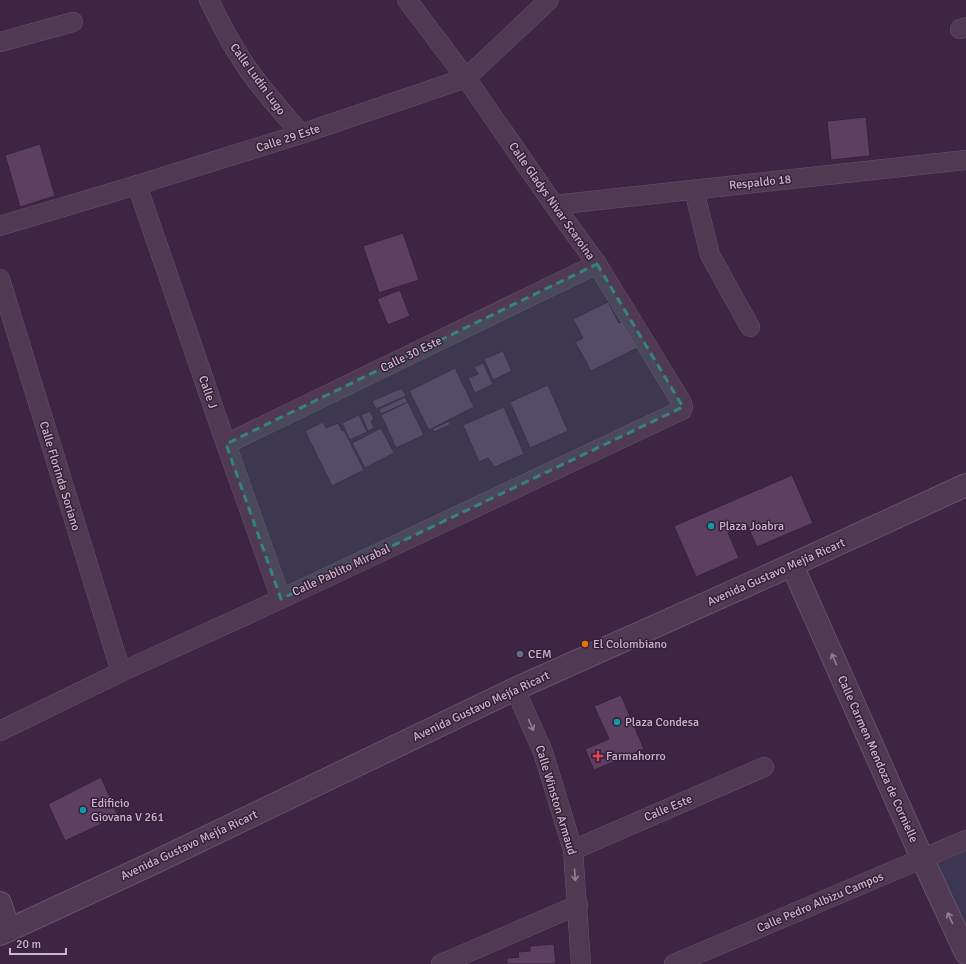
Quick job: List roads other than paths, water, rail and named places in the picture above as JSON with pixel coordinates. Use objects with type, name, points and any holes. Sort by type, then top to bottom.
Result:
[{"type":"street","name":"Calle Ludín Lugo","points":[[209,0],[228,38],[250,72],[278,108],[301,134]]},
{"type":"street","name":"Calle Gladys Nivar Scaroina","points":[[407,0],[466,78],[597,264],[682,403],[682,410]]},
{"type":"street","name":"Calle 29 Este","points":[[0,226],[137,186],[301,134],[466,78],[549,0]]},
{"type":"street","points":[[0,42],[73,22]]},
{"type":"street","name":"Respaldo 18","points":[[554,205],[966,160]]},
{"type":"street","name":"Calle J","points":[[137,186],[280,599]]},
{"type":"street","points":[[694,190],[710,254],[750,327]]},
{"type":"street","name":"Calle 30 Este","points":[[226,444],[597,264]]},
{"type":"street","name":"Calle Florinda Soriano","points":[[0,279],[121,672]]},
{"type":"street","name":"Calle Pablito Mirabal","points":[[0,731],[121,672],[682,410]]},
{"type":"street","name":"Avenida Gustavo Mejía Ricart","points":[[5,932],[149,865],[515,689],[966,485]]},
{"type":"street","name":"Calle Carmen Mendoza de Cornielle","points":[[792,565],[922,858],[966,953]]},
{"type":"street","name":"Calle Winston Armaud","points":[[515,689],[543,752],[573,850],[581,964]]},
{"type":"street","name":"Calle Este","points":[[573,850],[764,767]]},
{"type":"street","name":"Calle Pedro Albizu Campos","points":[[674,964],[966,840]]},
{"type":"street","points":[[0,903],[5,932]]},
{"type":"street","points":[[441,964],[578,905]]},
{"type":"place","name":"Plaza Joabra","points":[[711,526]]},
{"type":"place","name":"El Colombiano","points":[[585,644]]},
{"type":"place","name":"CEM","points":[[520,654]]},
{"type":"place","name":"Plaza Condesa","points":[[617,722]]},
{"type":"place","name":"Farmahorro","points":[[598,756]]},
{"type":"place","name":"Edificio Giovana V 261","points":[[83,810]]}]
